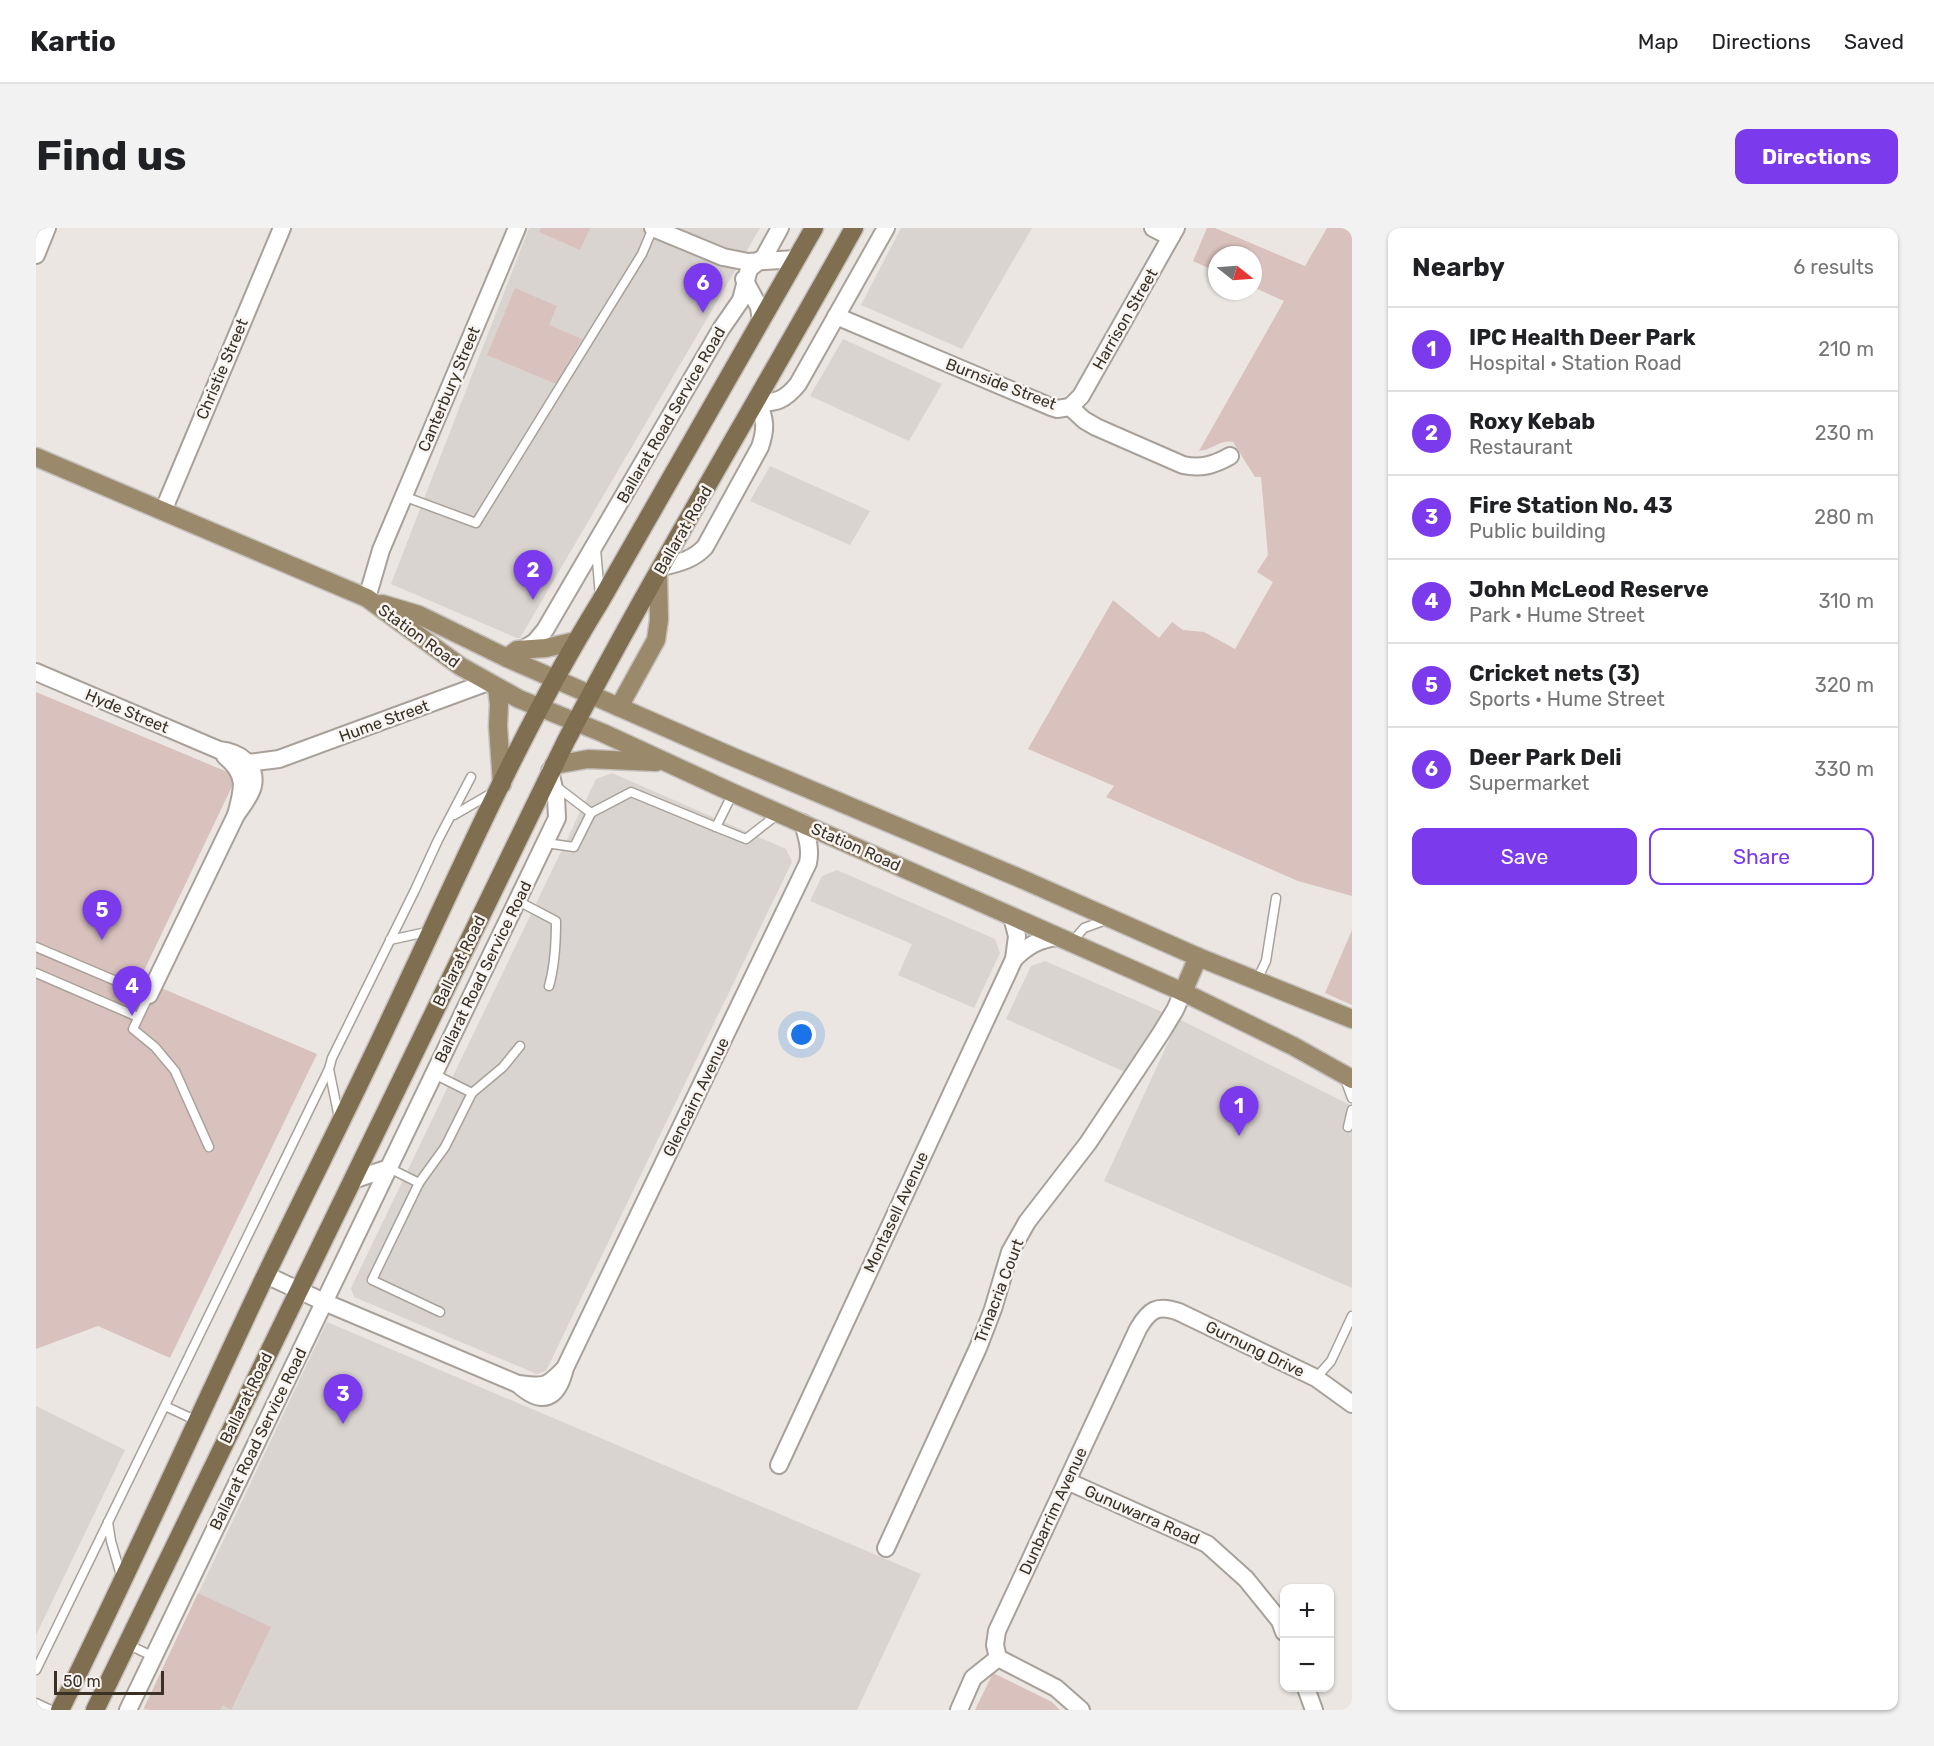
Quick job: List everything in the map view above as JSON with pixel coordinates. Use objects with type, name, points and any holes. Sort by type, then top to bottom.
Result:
[{"type":"highway","name":"Ballarat Road","points":[[60,1710],[123,1582],[266,1275],[540,709],[576,641],[814,228]]},
{"type":"highway","name":"Ballarat Road","points":[[95,1710],[553,774],[576,722],[855,228]]},
{"type":"highway","points":[[96,1637],[127,1644]]},
{"type":"main road","name":"Station Road","points":[[36,457],[364,597],[419,615],[514,654],[556,679],[619,707],[1198,957],[1352,1019]]},
{"type":"main road","points":[[619,707],[656,640],[659,620],[660,570]]},
{"type":"main road","name":"Station Road","points":[[364,597],[424,641],[492,685],[540,709],[576,722],[733,794],[1183,992],[1293,1046],[1347,1076]]},
{"type":"main road","points":[[514,654],[576,641]]},
{"type":"main road","points":[[492,685],[500,704],[498,726],[502,786]]},
{"type":"main road","points":[[553,774],[588,759],[667,763]]},
{"type":"main road","points":[[1183,992],[1198,957]]},
{"type":"street","points":[[36,255],[47,228]]},
{"type":"street","name":"Christie Street","points":[[163,511],[282,228]]},
{"type":"street","name":"Canterbury Street","points":[[364,597],[403,496],[517,228]]},
{"type":"street","points":[[653,228],[683,237],[723,257],[742,261],[796,259]]},
{"type":"street","name":"Ballarat Road Service Road","points":[[514,654],[535,642],[543,633],[721,328],[740,302],[749,269],[768,252],[780,228]]},
{"type":"street","points":[[757,402],[772,404],[784,398],[796,387],[886,228]]},
{"type":"street","points":[[1153,228],[1174,233]]},
{"type":"street","name":"Harrison Street","points":[[1070,407],[1081,396],[1174,233]]},
{"type":"street","points":[[723,257],[746,282],[759,307],[761,322]]},
{"type":"street","name":"Burnside Street","points":[[837,316],[1051,407],[1057,409],[1070,407],[1095,427],[1183,465],[1209,466],[1230,456]]},
{"type":"street","points":[[660,570],[697,555],[705,547],[760,447],[765,430],[764,414],[757,402]]},
{"type":"street","name":"Hyde Street","points":[[36,672],[219,750],[235,765],[247,772]]},
{"type":"street","name":"Hume Street","points":[[247,772],[427,705],[492,685]]},
{"type":"street","points":[[149,995],[236,815],[247,772]]},
{"type":"street","name":"Ballarat Road Service Road","points":[[128,1710],[546,843],[557,818],[558,809],[553,774]]},
{"type":"street","name":"Glencairn Avenue","points":[[266,1275],[324,1302],[518,1383],[549,1384],[565,1368],[808,863],[809,842],[803,824]]},
{"type":"street","name":"Montasell Avenue","points":[[779,1465],[1014,959],[1017,936],[1012,917]]},
{"type":"street","name":"Montasell Avenue","points":[[1014,959],[1033,943],[1045,938],[1064,940]]},
{"type":"street","name":"Trinacria Court","points":[[886,1548],[978,1348],[993,1309],[1010,1252],[1027,1222],[1088,1143],[1112,1107],[1161,1033],[1183,992]]},
{"type":"street","points":[[353,1180],[389,1168]]},
{"type":"street","name":"Gurnung Drive","points":[[1153,1310],[1167,1308],[1179,1312],[1316,1378],[1352,1404]]},
{"type":"street","name":"Dunbarrim Avenue","points":[[998,1658],[995,1645],[997,1631],[1138,1329],[1144,1318],[1153,1310]]},
{"type":"street","name":"Gunuwarra Road","points":[[1066,1481],[1207,1544],[1246,1579],[1280,1621]]},
{"type":"street","points":[[959,1710],[974,1678],[998,1658],[1056,1688],[1081,1710]]},
{"type":"street","points":[[1307,1692],[1314,1710]]},
{"type":"lane","points":[[403,496],[476,523],[642,254],[653,228]]},
{"type":"lane","points":[[596,543],[600,602]]},
{"type":"lane","points":[[553,774],[591,813]]},
{"type":"lane","points":[[36,1670],[438,840],[471,777]]},
{"type":"lane","points":[[451,817],[502,786]]},
{"type":"lane","points":[[546,843],[574,847],[591,813],[631,792],[746,839],[780,813]]},
{"type":"lane","points":[[716,827],[733,794]]},
{"type":"lane","points":[[1257,980],[1266,961],[1276,898]]},
{"type":"lane","points":[[518,901],[556,921],[556,946],[549,987]]},
{"type":"lane","points":[[1064,940],[1093,923],[1112,918]]},
{"type":"lane","points":[[390,940],[432,931]]},
{"type":"lane","points":[[36,947],[149,995],[133,1029],[155,1047],[175,1071],[209,1147]]},
{"type":"lane","points":[[36,973],[138,1017]]},
{"type":"lane","points":[[440,1312],[372,1280],[419,1183],[444,1147],[472,1093],[503,1067],[520,1046]]},
{"type":"lane","points":[[329,1069],[341,1124]]},
{"type":"lane","points":[[434,1074],[472,1093]]},
{"type":"lane","points":[[1347,1076],[1352,1098]]},
{"type":"lane","points":[[1352,1110],[1348,1127],[1352,1123]]},
{"type":"lane","points":[[389,1168],[419,1183]]},
{"type":"lane","points":[[1316,1378],[1332,1362],[1352,1317]]},
{"type":"lane","points":[[165,1406],[197,1421]]},
{"type":"lane","points":[[108,1521],[123,1582]]},
{"type":"lane","points":[[127,1644],[154,1657]]},
{"type":"lane","points":[[36,1702],[51,1710]]},
{"type":"shaded area","points":[[529,228],[760,228],[520,638],[517,638],[391,584]]},
{"type":"shaded area","points":[[541,228],[590,228],[580,250],[539,232]]},
{"type":"shaded area","points":[[901,228],[1032,228],[962,349],[861,305]]},
{"type":"shaded area","points":[[1207,228],[1215,228],[1258,246],[1208,246],[1208,268],[1193,261]]},
{"type":"shaded area","points":[[1327,228],[1352,228],[1352,896],[1298,881],[1106,797],[1114,786],[1028,749],[1113,600],[1159,638],[1172,622],[1183,630],[1204,632],[1235,649],[1273,582],[1257,572],[1268,555],[1261,477],[1255,477],[1233,442],[1224,442],[1199,451],[1284,301],[1262,291],[1262,248],[1305,266]]},
{"type":"shaded area","points":[[515,288],[557,306],[549,325],[582,339],[556,384],[487,355]]},
{"type":"shaded area","points":[[843,339],[942,384],[909,441],[810,396]]},
{"type":"shaded area","points":[[770,466],[870,511],[850,545],[750,501]]},
{"type":"shaded area","points":[[36,692],[237,776],[140,979],[317,1054],[170,1358],[98,1326],[36,1349]]},
{"type":"shaded area","points":[[612,773],[786,849],[792,862],[546,1371],[537,1374],[354,1297],[351,1288],[596,779]]},
{"type":"shaded area","points":[[837,870],[995,939],[1000,953],[974,1008],[898,975],[912,944],[810,901],[822,876]]},
{"type":"shaded area","points":[[1352,930],[1352,1005],[1325,993]]},
{"type":"shaded area","points":[[1045,961],[1167,1014],[1127,1073],[1006,1019],[1031,966]]},
{"type":"shaded area","points":[[1179,1019],[1352,1106],[1352,1288],[1104,1181]]},
{"type":"shaded area","points":[[327,1322],[921,1574],[857,1710],[143,1710]]},
{"type":"shaded area","points":[[36,1406],[125,1450],[36,1635]]},
{"type":"shaded area","points":[[198,1593],[271,1627],[231,1710],[223,1705],[220,1710],[149,1710],[144,1708]]},
{"type":"shaded area","points":[[993,1673],[1052,1702],[1060,1710],[975,1710]]},
{"type":"place","name":"Deer Park Deli","points":[[703,313]]},
{"type":"place","name":"Roxy Kebab","points":[[533,600]]},
{"type":"place","name":"Cricket nets (3)","points":[[102,940]]},
{"type":"place","name":"John McLeod Reserve","points":[[132,1016]]},
{"type":"place","name":"IPC Health Deer Park","points":[[1239,1136]]},
{"type":"place","name":"Fire Station No. 43","points":[[343,1424]]}]
